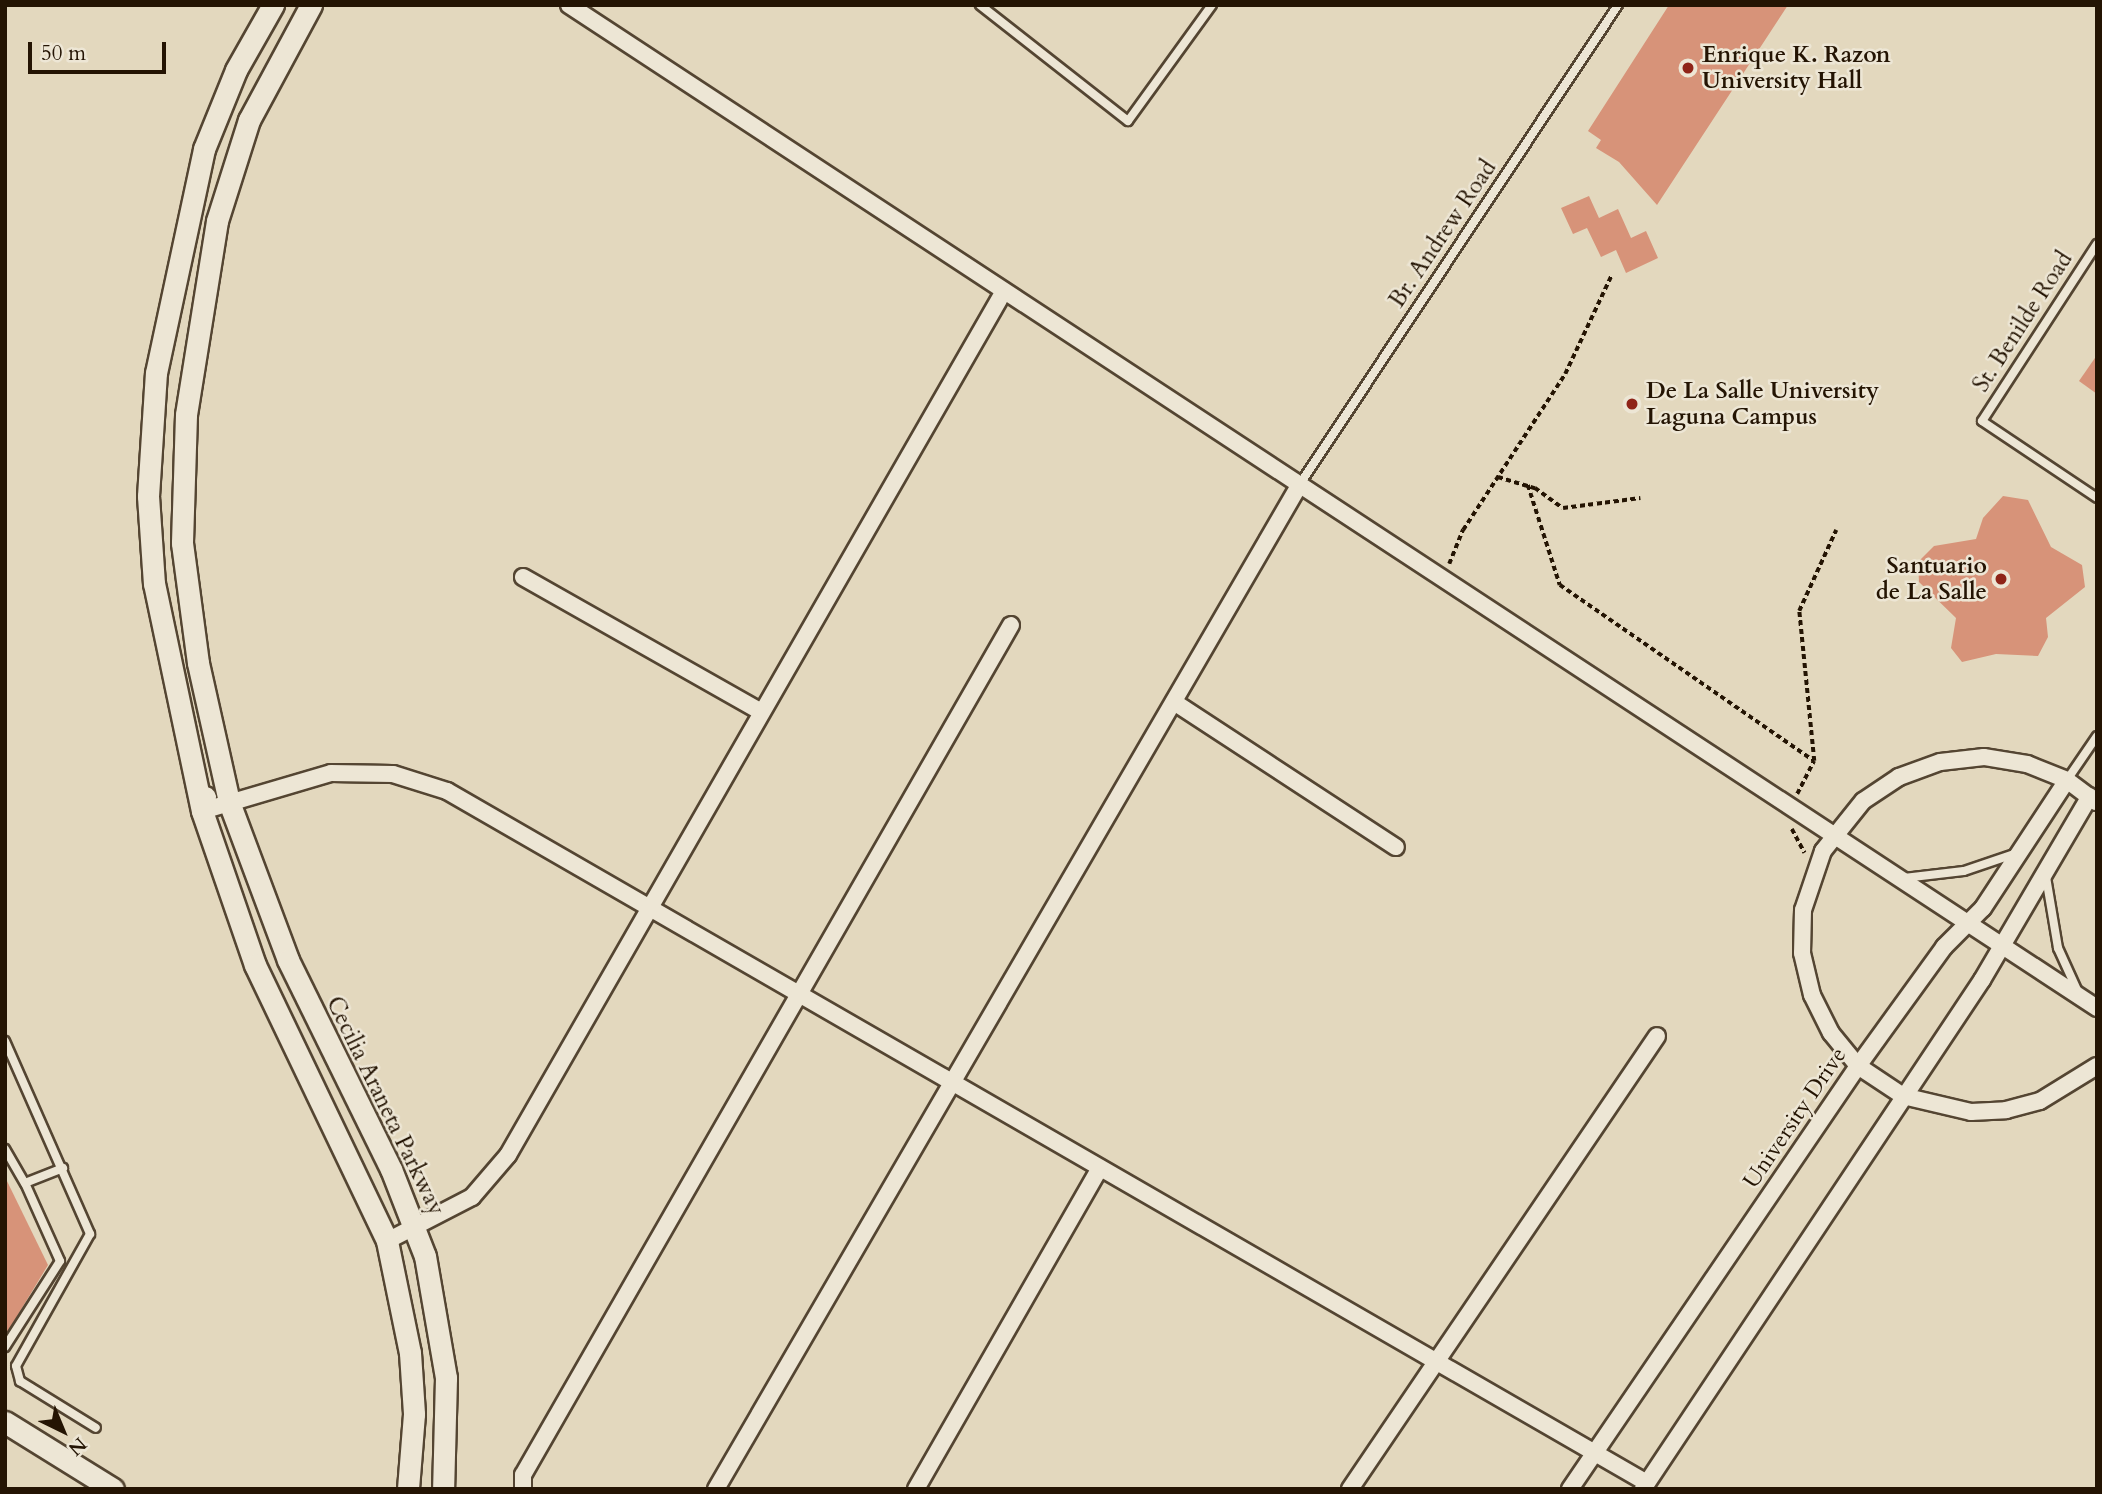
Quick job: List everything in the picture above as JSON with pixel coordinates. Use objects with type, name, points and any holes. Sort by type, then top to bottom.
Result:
[{"type":"street","points":[[273,5],[236,70],[204,149],[156,373],[148,496],[154,584],[202,811],[270,1000],[387,1241],[410,1353],[414,1414],[408,1489]]},
{"type":"street","name":"Cecilia Araneta Parkway","points":[[311,5],[267,79],[232,165],[192,361],[182,542],[216,758],[229,802],[303,995],[416,1228],[444,1351],[443,1489]]},
{"type":"street","points":[[569,5],[1443,578],[1832,837],[2097,1008]]},
{"type":"street","points":[[387,1241],[447,1214],[493,1177],[1004,291]]},
{"type":"street","points":[[716,1489],[955,1085],[1300,484]]},
{"type":"street","points":[[523,577],[762,712]]},
{"type":"street","points":[[523,1489],[523,1475],[1011,625]]},
{"type":"street","points":[[1174,702],[1396,847]]},
{"type":"street","points":[[202,811],[331,773],[420,781],[799,995],[1595,1452],[1645,1486],[1903,1096],[1999,945],[2045,866],[2094,795],[2067,780],[2027,764],[1984,757],[1940,762],[1899,777],[1863,801],[1832,837],[1803,910],[1802,953],[1826,1024],[1858,1066],[1903,1096],[1948,1109],[2006,1110],[2040,1101],[2097,1066]]},
{"type":"street","name":"Cecilia Araneta Parkway","points":[[202,811],[216,758]]},
{"type":"street","name":"University Drive","points":[[1570,1489],[1858,1066],[2020,852],[2067,780]]},
{"type":"street","points":[[1350,1489],[1657,1036]]},
{"type":"street","points":[[916,1489],[1100,1168]]},
{"type":"street","points":[[5,1422],[113,1489]]},
{"type":"lane","points":[[980,5],[1128,121],[1212,5]]},
{"type":"lane","name":"Br. Andrew Road","points":[[1300,484],[1618,5]]},
{"type":"lane","name":"St. Benilde Road","points":[[2097,244],[1982,421],[2097,498]]},
{"type":"lane","points":[[2067,780],[2097,736]]},
{"type":"lane","points":[[1898,879],[1964,872],[2020,852]]},
{"type":"lane","points":[[2045,866],[2055,936],[2081,998]]},
{"type":"lane","points":[[5,1041],[90,1234],[88,1247],[16,1366],[20,1381],[96,1428]]},
{"type":"lane","points":[[5,1149],[25,1184],[60,1261],[5,1347]]},
{"type":"lane","points":[[25,1184],[62,1168]]},
{"type":"path","points":[[1443,578],[1462,530],[1565,374],[1612,274]]},
{"type":"path","points":[[1497,477],[1528,485],[1563,509],[1640,498]]},
{"type":"path","points":[[1528,485],[1560,585],[1814,761]]},
{"type":"path","points":[[1790,808],[1814,761],[1799,611],[1836,530]]},
{"type":"building","name":"Enrique K. Razon University Hall","points":[[1669,5],[1788,5],[1657,205],[1619,162],[1596,148],[1601,140],[1588,131]]},
{"type":"building","points":[[1589,196],[1599,218],[1618,209],[1631,238],[1646,231],[1658,258],[1626,273],[1616,250],[1601,257],[1587,228],[1573,234],[1561,208]]},
{"type":"building","points":[[2097,355],[2097,394],[2079,381]]},
{"type":"building","name":"Santuario de La Salle","points":[[2003,496],[2028,500],[2051,547],[2082,565],[2085,587],[2046,618],[2048,637],[2038,656],[1996,654],[1962,662],[1951,648],[1956,618],[1919,582],[1918,562],[1934,546],[1976,539],[1983,518]]},
{"type":"building","points":[[5,1177],[48,1265],[5,1336]]},
{"type":"place","name":"Enrique K. Razon University Hall","points":[[1688,68]]},
{"type":"place","name":"De La Salle University Laguna Campus","points":[[1632,404]]},
{"type":"place","name":"Santuario de La Salle","points":[[2001,579]]}]
